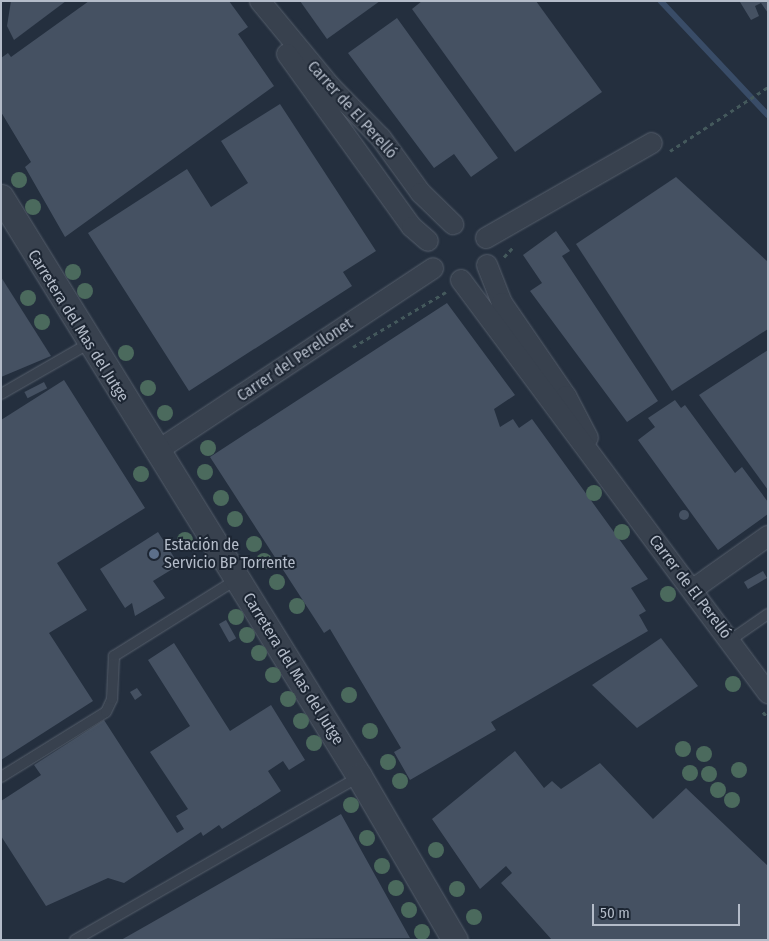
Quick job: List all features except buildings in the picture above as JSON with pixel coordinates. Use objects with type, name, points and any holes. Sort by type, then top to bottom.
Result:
[{"type":"street","name":"Carrer de El Perelló","points":[[260,1],[271,18],[382,138],[421,193],[453,224]]},
{"type":"street","name":"Carrer de El Perelló","points":[[271,18],[285,51],[412,227],[428,241]]},
{"type":"street","points":[[486,238],[660,148]]},
{"type":"street","name":"Carretera del Mas del Jutge","points":[[1,197],[88,344],[158,451],[359,776],[455,940]]},
{"type":"street","points":[[453,224],[464,225],[486,238],[491,253],[488,265],[456,286],[433,268],[427,257],[428,241],[437,229],[453,224]]},
{"type":"street","name":"Carrer de El Perelló","points":[[488,265],[502,303],[566,396],[612,482]]},
{"type":"street","name":"Carrer del Perellonet","points":[[158,451],[433,268]]},
{"type":"street","name":"Carrer de El Perelló","points":[[456,286],[612,482],[729,641],[763,700]]},
{"type":"street","points":[[692,590],[768,536]]},
{"type":"lane","points":[[1,394],[88,344]]},
{"type":"lane","points":[[1,777],[106,712],[112,699],[114,656],[237,579]]},
{"type":"lane","points":[[729,641],[768,614]]},
{"type":"lane","points":[[75,940],[359,776]]},
{"type":"path","points":[[660,148],[766,89]]},
{"type":"path","points":[[345,352],[439,293],[456,286]]},
{"type":"path","points":[[763,700],[768,718]]},
{"type":"waterway","points":[[661,1],[768,115]]},
{"type":"place","name":"Estación de Servicio BP Torrente","points":[[154,554]]}]
